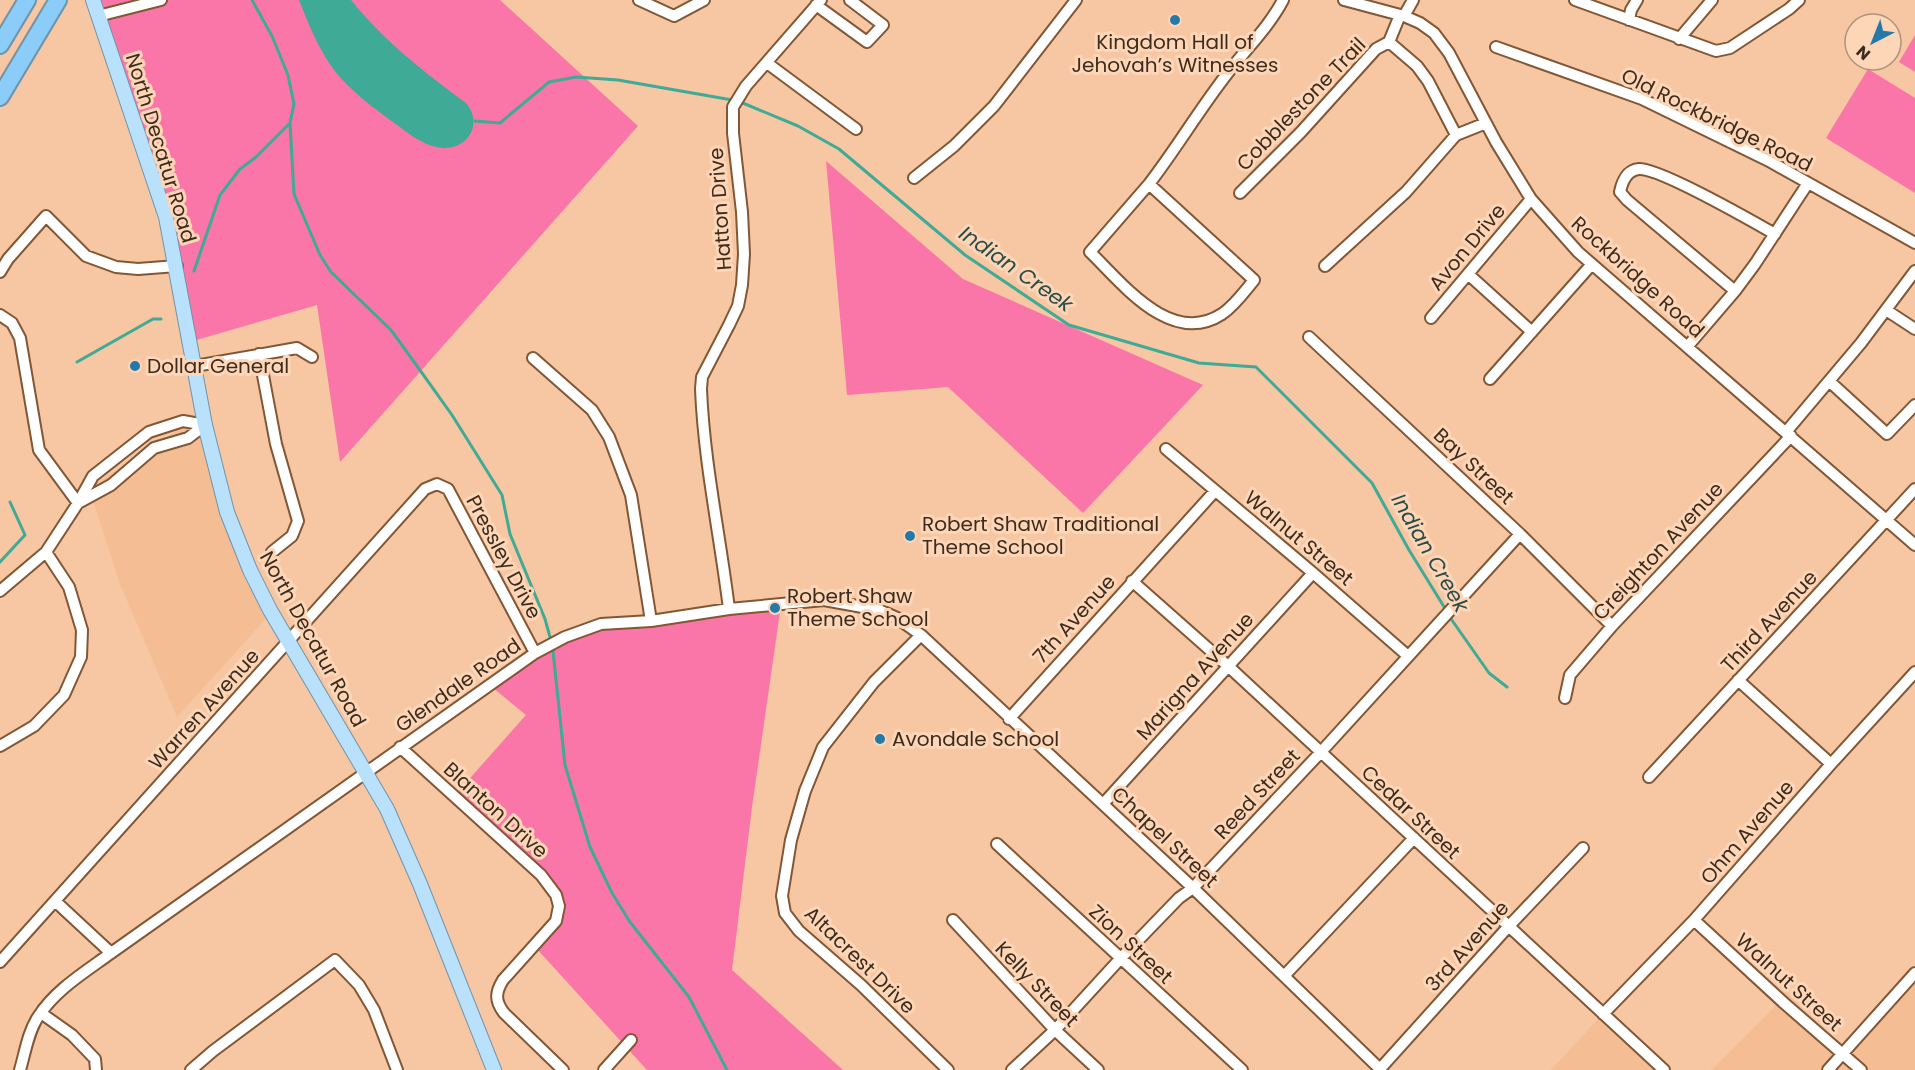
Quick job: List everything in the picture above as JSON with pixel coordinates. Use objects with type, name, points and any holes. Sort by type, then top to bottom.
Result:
[{"type":"highway","points":[[0,45],[27,0]]},
{"type":"highway","points":[[0,97],[57,1]]},
{"type":"main road","name":"North Decatur Road","points":[[93,0],[166,217],[205,425],[227,512],[250,570],[288,642],[387,809],[494,1070]]},
{"type":"street","points":[[98,16],[161,0]]},
{"type":"street","points":[[639,0],[674,16],[704,0]]},
{"type":"street","name":"Hatton Drive","points":[[729,609],[721,541],[706,461],[701,388],[702,377],[738,306],[742,285],[742,212],[732,133],[734,107],[746,86],[819,3],[867,42],[883,24],[850,0]]},
{"type":"street","points":[[914,178],[954,146],[994,106],[1076,0]]},
{"type":"street","points":[[1149,184],[1254,280],[1221,315],[1209,320],[1186,324],[1164,318],[1090,252],[1149,184],[1179,145],[1225,76],[1283,0]]},
{"type":"street","name":"Rockbridge Road","points":[[1344,0],[1402,15],[1420,23],[1434,33],[1449,53],[1486,123],[1532,200],[1578,252],[1915,544]]},
{"type":"street","name":"Cobblestone Trail","points":[[1240,193],[1301,132],[1376,49],[1389,42],[1402,15],[1413,0]]},
{"type":"street","points":[[1579,0],[1716,51],[1730,48],[1799,0]]},
{"type":"street","points":[[1629,20],[1631,10],[1637,0]]},
{"type":"street","points":[[1679,39],[1712,0]]},
{"type":"street","name":"Cobblestone Trail","points":[[1389,42],[1417,66],[1428,81],[1456,135]]},
{"type":"street","name":"Old Rockbridge Road","points":[[1496,47],[1642,99],[1769,161],[1915,243]]},
{"type":"street","points":[[767,63],[856,129]]},
{"type":"street","points":[[1325,266],[1406,192],[1456,135],[1486,123]]},
{"type":"street","points":[[1735,291],[1627,200],[1620,192],[1622,182],[1631,171],[1641,169],[1662,176],[1775,234]]},
{"type":"street","points":[[1687,347],[1735,291],[1808,183]]},
{"type":"street","name":"Avon Drive","points":[[1431,318],[1532,200]]},
{"type":"street","points":[[0,272],[46,216],[86,256],[116,267],[138,269],[177,266]]},
{"type":"street","points":[[1490,379],[1592,264]]},
{"type":"street","name":"Creighton Avenue","points":[[1565,698],[1570,675],[1788,434],[1915,271]]},
{"type":"street","points":[[1468,274],[1532,332]]},
{"type":"street","points":[[1886,310],[1915,329]]},
{"type":"street","points":[[0,315],[12,323],[20,338],[39,450],[78,502]]},
{"type":"street","name":"Bay Street","points":[[1309,337],[1520,534],[1612,626]]},
{"type":"street","points":[[195,366],[297,348],[312,357]]},
{"type":"street","points":[[259,354],[276,444],[298,521],[292,536],[272,552]]},
{"type":"street","points":[[533,358],[592,410],[609,437],[631,495],[651,621]]},
{"type":"street","points":[[1829,381],[1887,434],[1915,405]]},
{"type":"street","points":[[0,591],[46,552],[93,476],[153,430],[183,421],[205,425]]},
{"type":"street","points":[[78,502],[111,485],[154,448],[188,438],[205,425]]},
{"type":"street","points":[[153,430],[158,447]]},
{"type":"street","name":"Walnut Street","points":[[1166,449],[1408,656]]},
{"type":"street","name":"Warren Avenue","points":[[0,962],[425,489],[437,484]]},
{"type":"street","name":"Pressley Drive","points":[[437,484],[448,489],[535,653]]},
{"type":"street","name":"Third Avenue","points":[[1649,777],[1915,489]]},
{"type":"street","name":"7th Avenue","points":[[1009,719],[1215,491]]},
{"type":"street","name":"Reed Street","points":[[1012,1070],[1055,1030],[1119,959],[1179,898],[1193,888],[1520,534]]},
{"type":"street","points":[[0,746],[34,726],[64,695],[86,657],[82,630],[69,587],[46,552]]},
{"type":"street","name":"Marigna Avenue","points":[[1102,804],[1313,573]]},
{"type":"street","name":"Cedar Street","points":[[1132,581],[1228,666],[1664,1070]]},
{"type":"street","name":"Glendale Road","points":[[20,1070],[28,1040],[41,1013],[55,995],[365,771],[535,653],[565,637],[601,624],[651,621],[729,609],[824,600],[879,610],[897,618],[921,635]]},
{"type":"street","name":"Chapel Street","points":[[921,635],[1193,888],[1379,1069]]},
{"type":"street","name":"Altacrest Drive","points":[[921,635],[874,682],[824,747],[806,791],[791,840],[782,896],[785,913],[799,931],[861,985],[948,1070]]},
{"type":"street","name":"Ohm Avenue","points":[[1603,1014],[1694,920],[1915,672]]},
{"type":"street","points":[[1738,680],[1831,764]]},
{"type":"street","name":"Blanton Drive","points":[[400,747],[541,875],[556,895],[559,906],[556,921],[502,980],[496,997],[504,1013],[563,1070]]},
{"type":"street","points":[[1284,976],[1414,838]]},
{"type":"street","name":"Zion Street","points":[[996,844],[1242,1070]]},
{"type":"street","name":"3rd Avenue","points":[[1379,1069],[1583,848]]},
{"type":"street","points":[[55,901],[111,953]]},
{"type":"street","name":"Kelly Street","points":[[953,920],[1055,1030],[1098,1070]]},
{"type":"street","name":"Walnut Street","points":[[1694,920],[1861,1070]]},
{"type":"street","points":[[191,1070],[335,960],[359,985],[374,1011],[397,1070]]},
{"type":"street","points":[[1828,1070],[1915,973]]},
{"type":"street","points":[[41,1013],[72,1035],[95,1059],[96,1070]]},
{"type":"street","points":[[604,1070],[631,1040]]},
{"type":"shaded area","points":[[85,0],[500,0],[638,126],[340,462],[317,305],[186,343],[161,219]]},
{"type":"shaded area","points":[[1915,35],[1915,72],[1903,64],[1903,55]]},
{"type":"shaded area","points":[[1866,72],[1873,72],[1915,98],[1915,193],[1826,138]]},
{"type":"shaded area","points":[[826,161],[963,279],[1203,385],[1083,513],[948,387],[847,395]]},
{"type":"shaded area","points":[[200,415],[269,615],[177,717],[120,584],[89,488]]},
{"type":"shaded area","points":[[781,605],[752,807],[732,970],[843,1070],[647,1070],[537,949],[558,913],[547,882],[456,794],[526,715],[487,683],[551,642],[609,623]]},
{"type":"shaded area","points":[[1915,970],[1915,1070],[1711,1070],[1775,1006],[1784,990],[1843,1047]]},
{"type":"shaded area","points":[[1600,1017],[1660,1070],[1551,1070]]},
{"type":"water","points":[[299,0],[351,0],[391,42],[420,68],[466,103],[472,112],[474,121],[469,137],[455,146],[446,148],[431,146],[410,135],[363,99],[341,78],[323,54]]},
{"type":"waterway","points":[[252,0],[272,36],[288,75],[294,104],[290,123],[294,194],[320,255],[331,272],[391,330],[452,415],[502,495],[510,534],[545,619],[550,637]]},
{"type":"waterway","name":"Indian Creek","points":[[475,121],[500,123],[549,82],[576,77],[618,80],[738,101],[798,126],[839,149],[965,255],[1069,325],[1199,363],[1256,367],[1372,483],[1446,610]]},
{"type":"waterway","points":[[194,271],[220,195],[240,169],[256,157],[290,123]]},
{"type":"waterway","points":[[77,362],[153,319],[161,319]]},
{"type":"waterway","points":[[0,562],[25,535],[10,502]]},
{"type":"waterway","name":"Indian Creek","points":[[1449,616],[1489,673],[1507,687]]},
{"type":"waterway","points":[[553,651],[565,765],[590,847],[612,893],[630,922],[689,997],[727,1070]]},
{"type":"place","name":"Kingdom Hall of Jehovah’s Witnesses","points":[[1175,20]]},
{"type":"place","name":"Dollar General","points":[[135,366]]},
{"type":"place","name":"Robert Shaw Traditional Theme School","points":[[910,536]]},
{"type":"place","name":"Robert Shaw Theme School","points":[[775,608]]},
{"type":"place","name":"Avondale School","points":[[880,739]]}]
